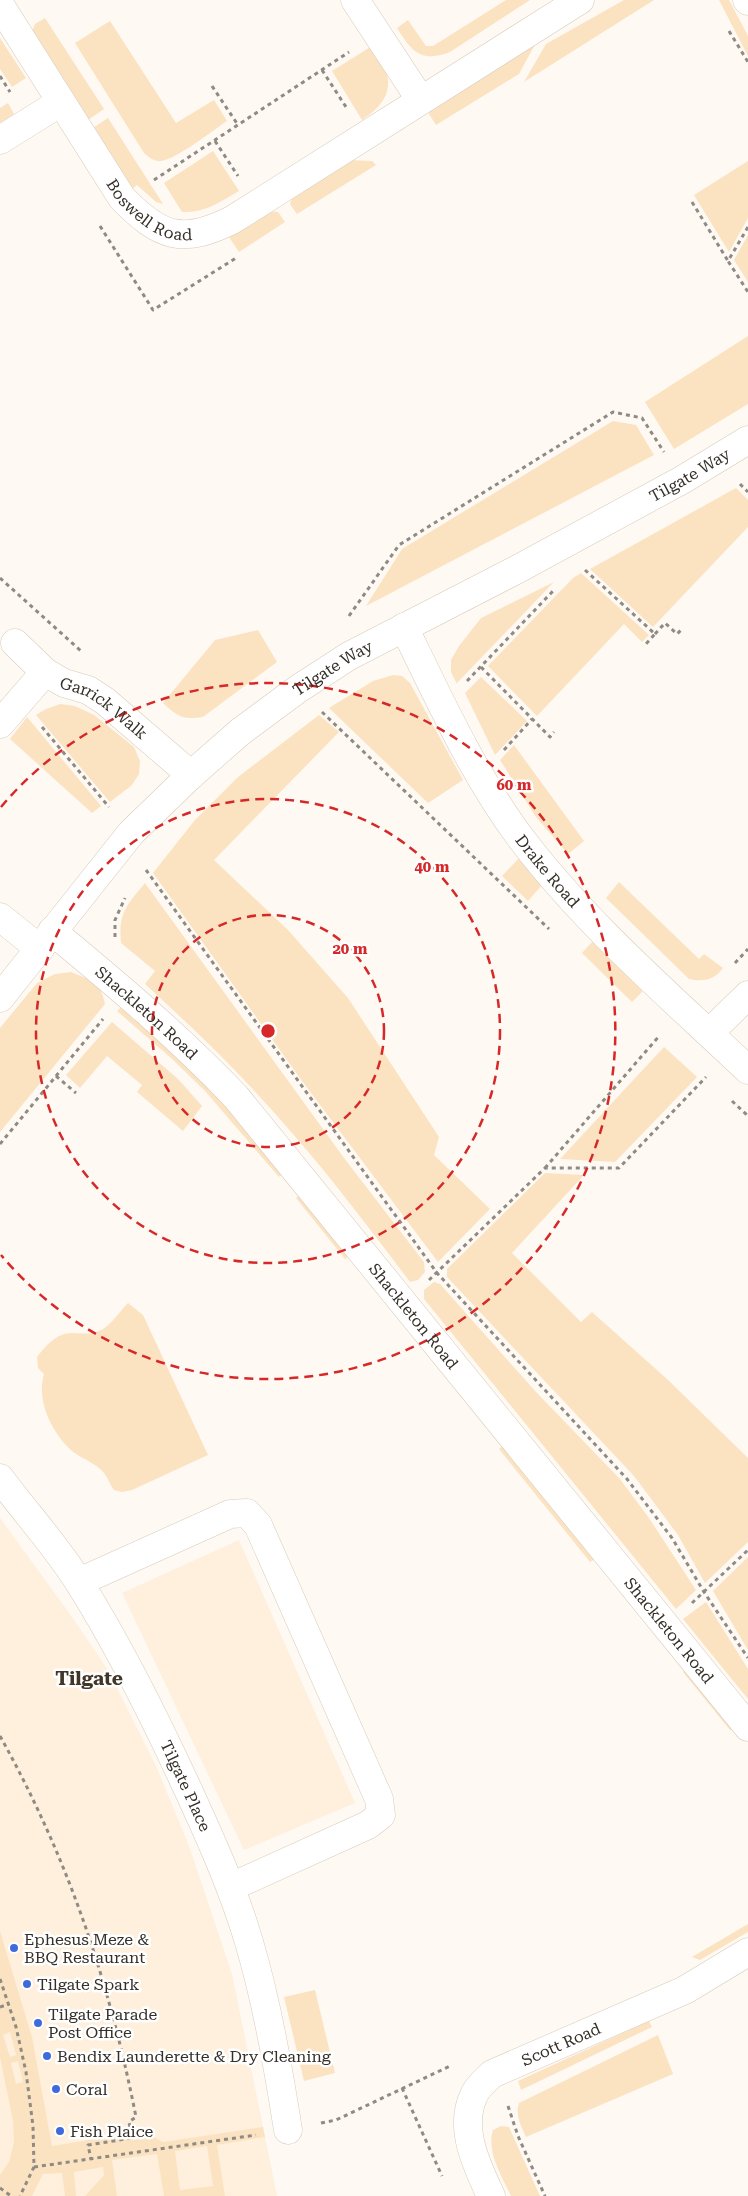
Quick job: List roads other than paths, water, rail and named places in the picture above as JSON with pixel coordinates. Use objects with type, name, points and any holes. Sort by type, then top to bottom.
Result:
[{"type":"street","points":[[356,0],[420,99]]},
{"type":"street","name":"Boswell Road","points":[[0,5],[122,198],[140,217],[161,231],[184,235],[209,231],[256,204],[580,0]]},
{"type":"street","points":[[0,140],[61,102]]},
{"type":"street","name":"Tilgate Way","points":[[0,998],[131,833],[191,775],[240,732],[298,689],[349,656],[516,570],[682,480],[748,440]]},
{"type":"street","name":"Drake Road","points":[[404,627],[480,775],[523,840],[564,891],[634,962],[748,1070]]},
{"type":"street","name":"Garrick Walk","points":[[15,643],[46,672],[64,682],[88,690],[105,701],[191,775]]},
{"type":"street","points":[[0,724],[46,672]]},
{"type":"street","name":"Shackleton Road","points":[[0,917],[46,940],[125,992],[195,1054],[236,1097],[748,1727]]},
{"type":"street","points":[[709,1033],[748,995]]},
{"type":"street","name":"Tilgate Place","points":[[0,1478],[79,1582],[126,1664],[166,1742],[231,1887],[249,1941],[263,1993],[288,2130]]},
{"type":"street","points":[[79,1582],[230,1514],[246,1513],[258,1525],[379,1799],[381,1815],[368,1825],[231,1887]]},
{"type":"street","name":"Scott Road","points":[[491,2196],[476,2162],[469,2138],[468,2115],[474,2094],[492,2074],[685,1990],[748,1952]]},
{"type":"place","name":"Ephesus Meze & BBQ Restaurant","points":[[14,1948]]},
{"type":"place","name":"Tilgate Spark","points":[[27,1984]]},
{"type":"place","name":"Tilgate Parade Post Office","points":[[38,2023]]},
{"type":"place","name":"Bendix Launderette & Dry Cleaning","points":[[47,2056]]},
{"type":"place","name":"Coral","points":[[56,2089]]},
{"type":"place","name":"Fish Plaice","points":[[60,2131]]},
{"type":"district","name":"Tilgate","points":[[89,1678]]}]
